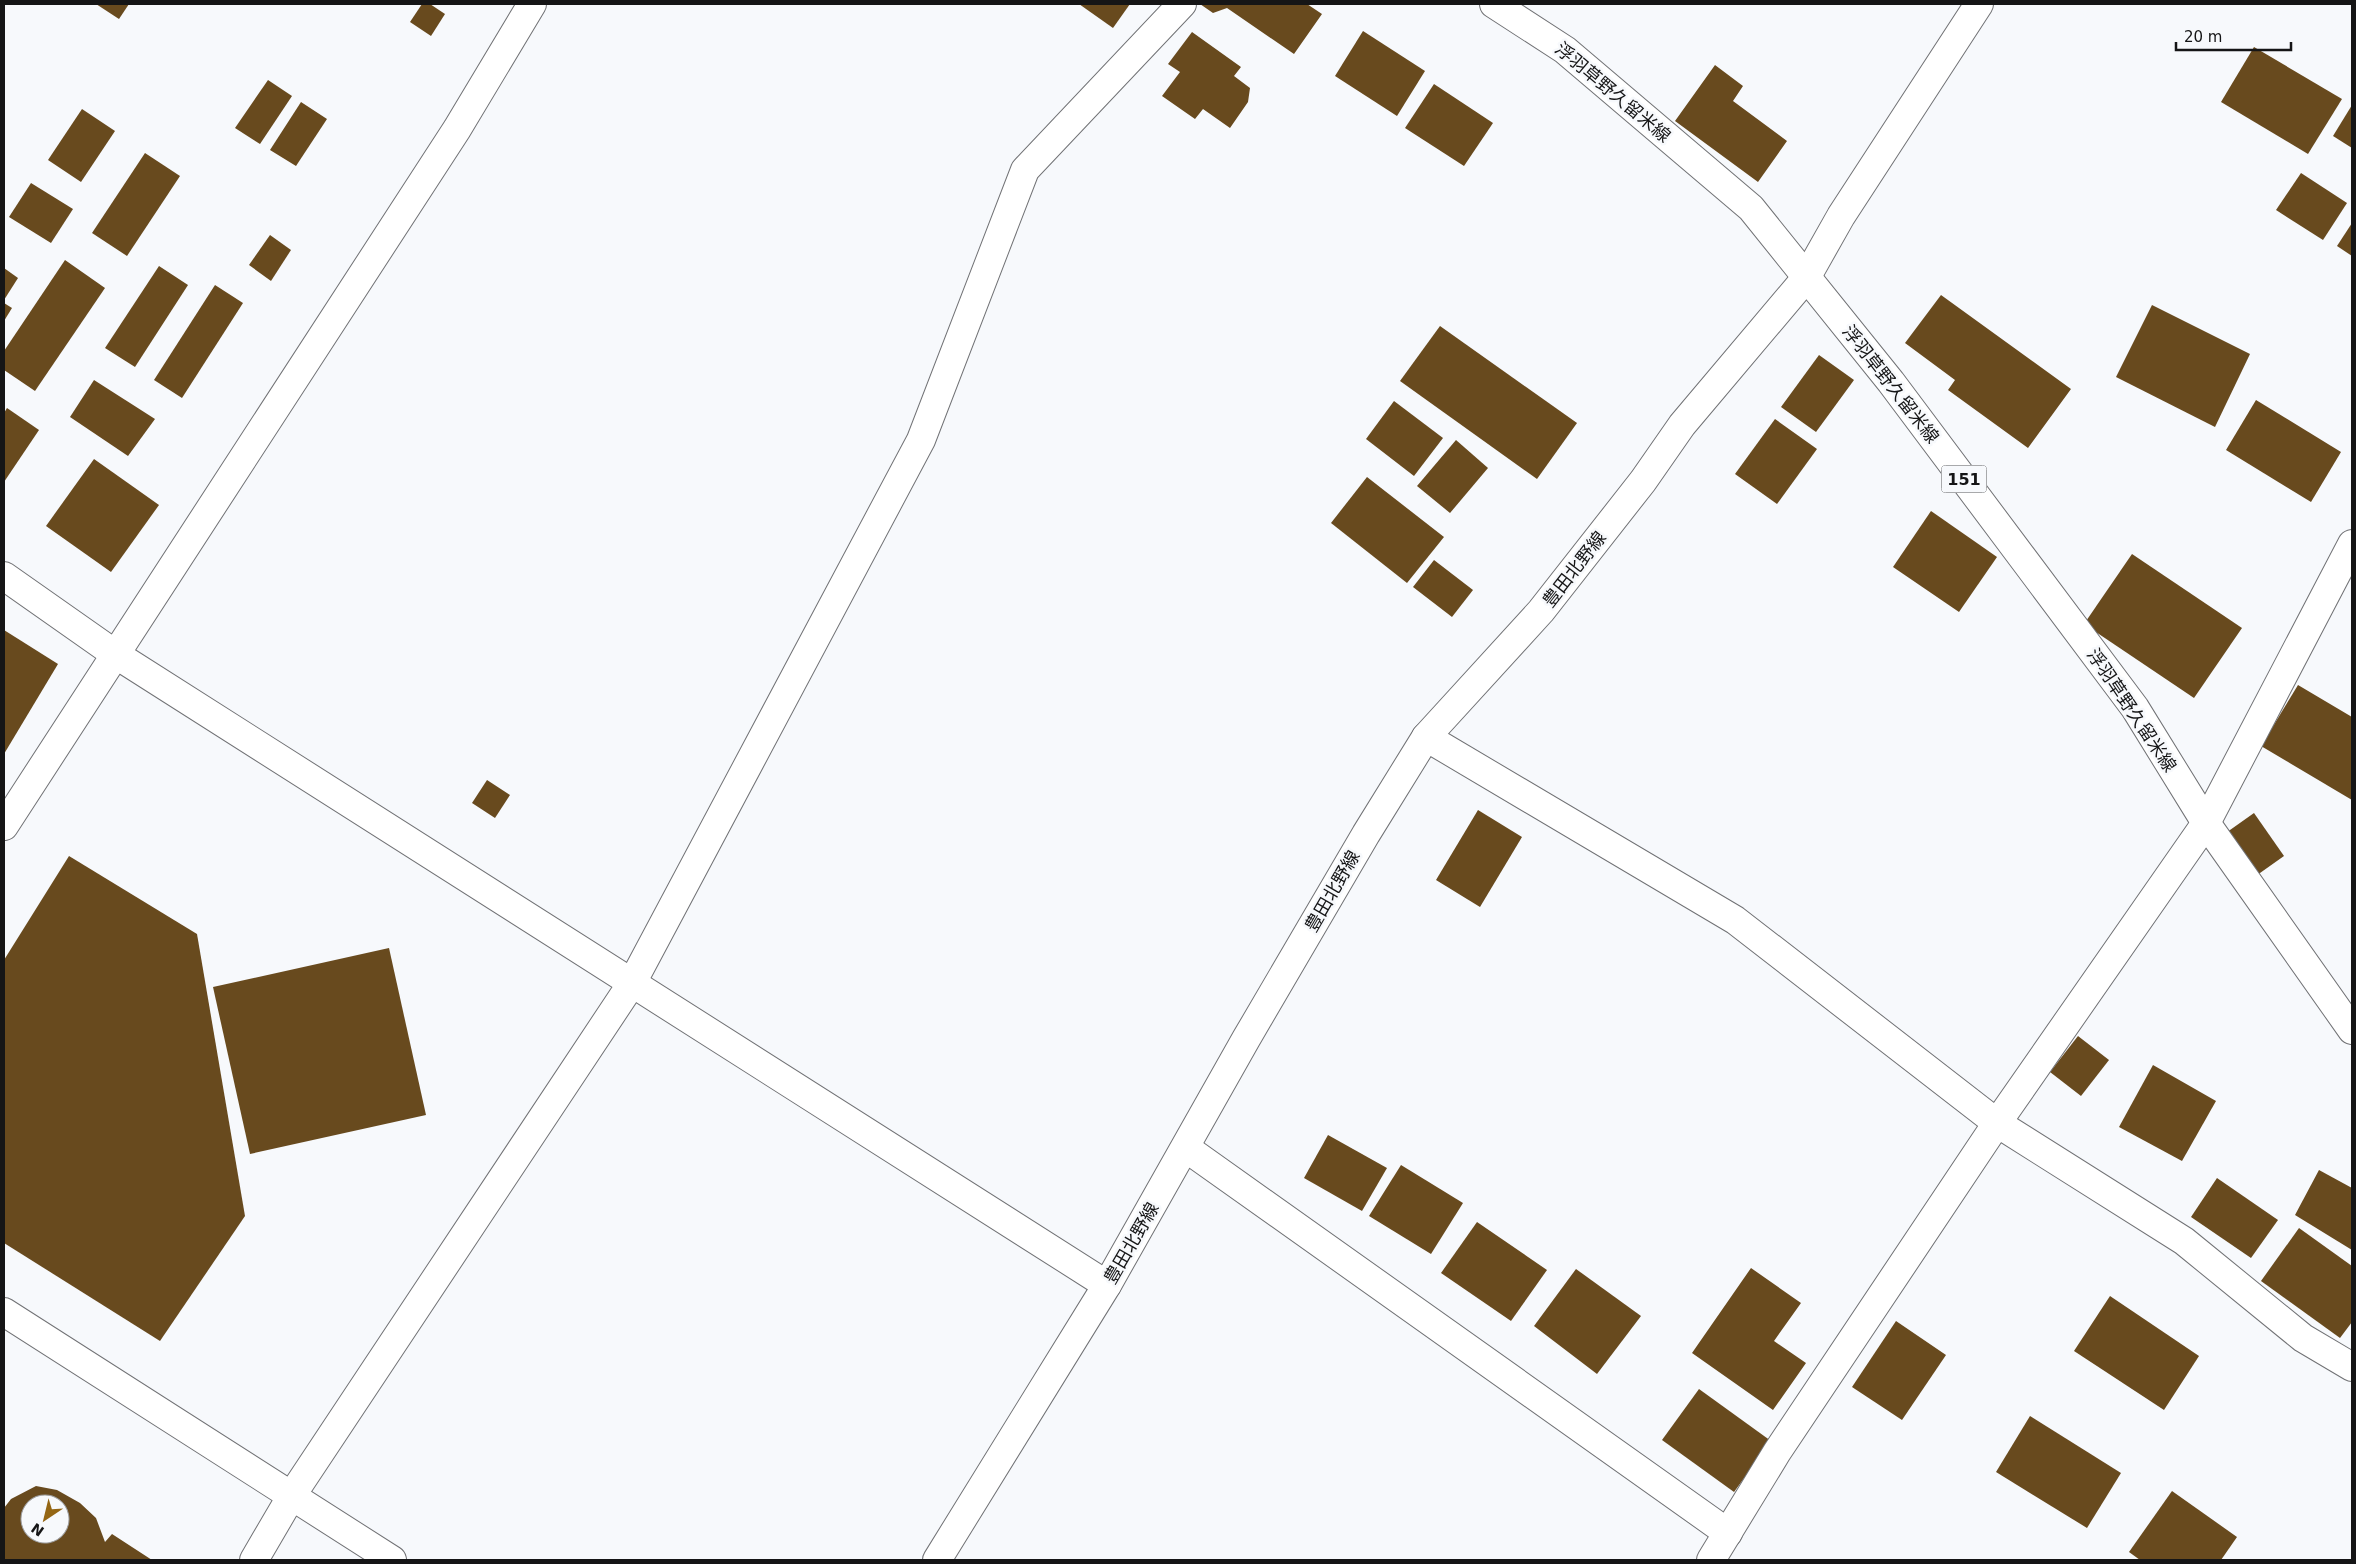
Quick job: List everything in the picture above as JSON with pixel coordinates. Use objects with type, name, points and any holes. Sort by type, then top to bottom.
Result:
[{"type":"street","points":[[4,826],[457,129],[532,4]]},
{"type":"street","points":[[254,1560],[292,1495],[632,983],[921,440],[1025,170],[1182,4]]},
{"type":"street","name":"浮羽草野久留米線","points":[[1494,4],[1565,50],[1751,208],[1891,382],[2135,708],[2206,824],[2352,1030]]},
{"type":"street","name":"豊田北野線","points":[[938,1560],[1107,1285],[1266,1005],[1366,834],[1426,737],[1541,611],[1643,481],[1682,425],[1806,278],[1841,216],[1978,4]]},
{"type":"street","points":[[1711,1560],[1777,1452],[1997,1123],[2206,824],[2352,544]]},
{"type":"street","points":[[4,576],[115,654],[1107,1285]]},
{"type":"street","points":[[1426,737],[1735,920],[1997,1123],[2184,1241],[2303,1338],[2352,1366]]},
{"type":"street","points":[[1186,1148],[1728,1533]]},
{"type":"street","points":[[4,1312],[392,1560]]},
{"type":"building","points":[[96,4],[129,4],[119,19]]},
{"type":"building","points":[[422,4],[430,4],[445,14],[431,36],[410,22]]},
{"type":"building","points":[[1079,4],[1130,4],[1113,28]]},
{"type":"building","points":[[1200,4],[1307,4],[1322,14],[1294,54],[1227,8],[1213,13]]},
{"type":"building","points":[[1363,31],[1425,71],[1397,116],[1335,76]]},
{"type":"building","points":[[1192,32],[1241,67],[1234,76],[1250,88],[1248,102],[1230,128],[1203,109],[1195,119],[1162,96],[1180,72],[1168,64]]},
{"type":"building","points":[[2254,47],[2342,99],[2308,154],[2221,102]]},
{"type":"building","points":[[1715,65],[1743,86],[1733,101],[1787,141],[1758,182],[1675,121]]},
{"type":"building","points":[[268,80],[292,96],[260,144],[235,128]]},
{"type":"building","points":[[1434,84],[1493,123],[1464,166],[1405,128]]},
{"type":"building","points":[[301,102],[327,119],[296,166],[270,150]]},
{"type":"building","points":[[2352,105],[2352,148],[2333,136]]},
{"type":"building","points":[[82,109],[115,131],[81,182],[48,160]]},
{"type":"building","points":[[145,153],[180,176],[127,256],[92,233]]},
{"type":"building","points":[[2301,173],[2347,203],[2323,240],[2276,210]]},
{"type":"building","points":[[31,183],[73,209],[51,243],[9,217]]},
{"type":"building","points":[[2352,223],[2352,256],[2337,246]]},
{"type":"building","points":[[270,235],[291,250],[271,281],[249,265]]},
{"type":"building","points":[[65,260],[105,288],[35,391],[4,370],[4,351]]},
{"type":"building","points":[[159,266],[188,285],[135,367],[105,348]]},
{"type":"building","points":[[4,268],[18,278],[4,300]]},
{"type":"building","points":[[215,285],[243,303],[182,398],[154,380]]},
{"type":"building","points":[[1941,295],[2071,389],[2028,448],[1948,390],[1955,380],[1905,343]]},
{"type":"building","points":[[4,303],[12,308],[4,321]]},
{"type":"building","points":[[2152,305],[2250,354],[2215,427],[2116,377]]},
{"type":"building","points":[[1440,326],[1577,423],[1537,479],[1400,381]]},
{"type":"building","points":[[1819,355],[1854,380],[1816,432],[1781,407]]},
{"type":"building","points":[[94,380],[155,419],[128,456],[70,417]]},
{"type":"building","points":[[2256,400],[2341,452],[2311,502],[2226,450]]},
{"type":"building","points":[[1394,401],[1443,438],[1414,476],[1366,439]]},
{"type":"building","points":[[7,408],[39,430],[4,482],[4,413]]},
{"type":"building","points":[[1775,419],[1817,449],[1777,504],[1735,474]]},
{"type":"building","points":[[1456,440],[1488,468],[1450,513],[1417,486]]},
{"type":"building","points":[[94,459],[159,505],[111,572],[46,526]]},
{"type":"building","points":[[1367,477],[1444,537],[1407,583],[1331,523]]},
{"type":"building","points":[[1931,511],[1997,557],[1959,612],[1893,567]]},
{"type":"building","points":[[2132,554],[2242,628],[2194,698],[2084,624]]},
{"type":"building","points":[[1434,560],[1473,590],[1452,617],[1413,587]]},
{"type":"building","points":[[4,630],[58,664],[4,754]]},
{"type":"building","points":[[2298,685],[2352,717],[2352,800],[2261,746]]},
{"type":"building","points":[[487,780],[510,795],[495,818],[472,803]]},
{"type":"building","points":[[1478,810],[1522,837],[1480,907],[1436,880]]},
{"type":"building","points":[[2254,813],[2284,856],[2236,890],[2206,847]]},
{"type":"building","points":[[69,856],[197,934],[245,1216],[160,1341],[4,1243],[4,960]]},
{"type":"building","points":[[389,948],[426,1115],[250,1154],[213,987]]},
{"type":"building","points":[[2078,1036],[2109,1060],[2081,1096],[2050,1072]]},
{"type":"building","points":[[2153,1065],[2216,1101],[2182,1161],[2119,1127]]},
{"type":"building","points":[[1328,1135],[1387,1168],[1362,1211],[1304,1178]]},
{"type":"building","points":[[1401,1165],[1463,1203],[1431,1254],[1369,1216]]},
{"type":"building","points":[[2319,1170],[2352,1188],[2352,1250],[2295,1215]]},
{"type":"building","points":[[2217,1178],[2278,1220],[2251,1258],[2191,1217]]},
{"type":"building","points":[[1477,1222],[1547,1270],[1511,1321],[1441,1273]]},
{"type":"building","points":[[2299,1228],[2352,1266],[2352,1322],[2340,1338],[2261,1281]]},
{"type":"building","points":[[1751,1268],[1801,1303],[1774,1341],[1806,1363],[1773,1410],[1692,1353]]},
{"type":"building","points":[[1576,1269],[1641,1316],[1597,1374],[1534,1326]]},
{"type":"building","points":[[2110,1296],[2199,1356],[2164,1410],[2074,1351]]},
{"type":"building","points":[[1896,1321],[1946,1355],[1902,1420],[1852,1387]]},
{"type":"building","points":[[1699,1389],[1771,1441],[1734,1492],[1662,1440]]},
{"type":"building","points":[[2030,1416],[2121,1473],[2087,1528],[1996,1472]]},
{"type":"building","points":[[36,1486],[57,1490],[64,1494],[21,1494]]},
{"type":"building","points":[[2172,1491],[2237,1537],[2221,1560],[2140,1560],[2129,1552]]},
{"type":"building","points":[[20,1494],[20,1544],[70,1544],[70,1497],[80,1503],[96,1518],[105,1542],[112,1534],[152,1560],[4,1560],[4,1508],[11,1499]]}]
